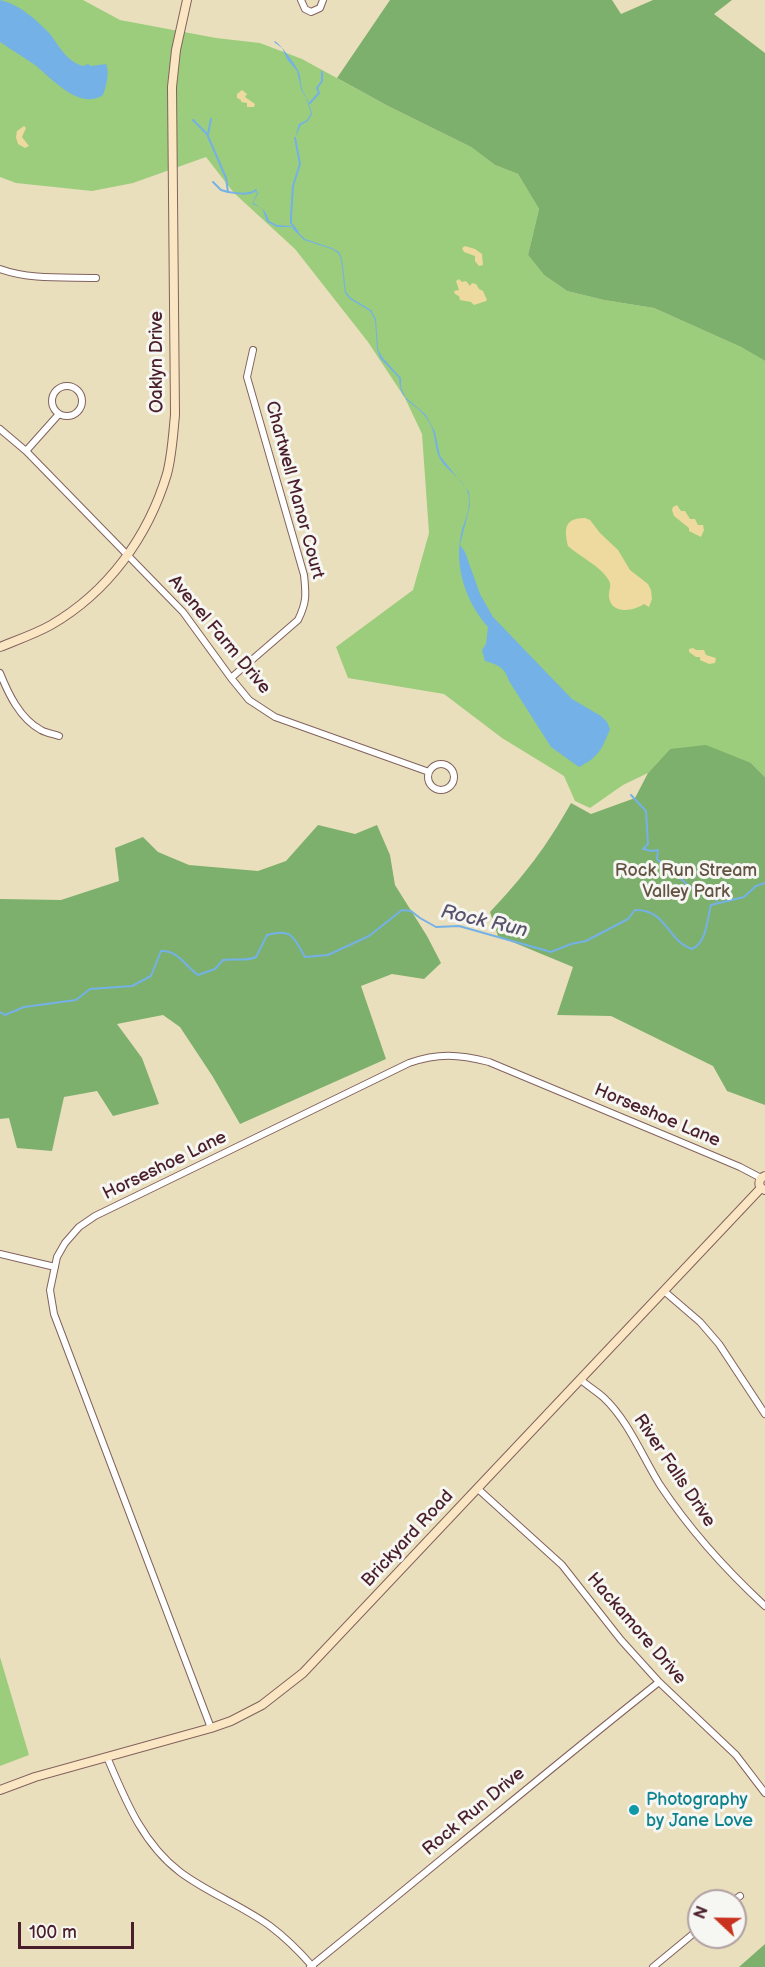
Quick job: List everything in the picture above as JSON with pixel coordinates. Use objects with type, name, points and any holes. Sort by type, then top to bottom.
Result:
[{"type":"street","name":"Oaklyn Drive","points":[[0,647],[51,625],[105,585],[137,543],[167,474],[175,415],[172,87],[176,50],[187,0]]},
{"type":"street","points":[[301,0],[304,9],[311,12],[320,8],[323,0]]},
{"type":"street","points":[[0,270],[38,277],[96,278]]},
{"type":"street","name":"Chartwell Manor Court","points":[[231,678],[298,620],[305,607],[306,595],[304,574],[248,376],[253,350]]},
{"type":"street","points":[[65,387],[75,389],[82,400],[80,409],[77,413],[68,416],[59,414],[53,406],[53,396],[65,387]]},
{"type":"street","points":[[26,451],[59,414]]},
{"type":"street","name":"Avenel Farm Drive","points":[[0,429],[26,451],[183,612],[249,700],[275,717],[429,772]]},
{"type":"street","points":[[0,673],[22,714],[40,730],[59,736]]},
{"type":"street","name":"Avenel Farm Drive","points":[[436,764],[444,764],[453,770],[454,781],[447,788],[438,790],[430,783],[429,772],[436,764]]},
{"type":"street","name":"Horseshoe Lane","points":[[211,1728],[54,1314],[50,1290],[57,1257],[65,1243],[80,1227],[96,1216],[409,1064],[439,1055],[465,1056],[489,1062],[763,1177]]},
{"type":"street","points":[[763,1177],[759,1184],[763,1189]]},
{"type":"street","name":"Brickyard Road","points":[[0,1790],[35,1777],[211,1728],[262,1705],[303,1673],[763,1189]]},
{"type":"street","points":[[0,1254],[55,1268]]},
{"type":"street","points":[[664,1291],[700,1322],[719,1344],[765,1414]]},
{"type":"street","name":"River Falls Drive","points":[[581,1380],[603,1397],[618,1415],[661,1486],[697,1535],[738,1582],[765,1606]]},
{"type":"street","name":"Hackamore Drive","points":[[478,1489],[562,1565],[621,1640],[659,1682],[736,1755],[765,1793]]},
{"type":"street","name":"Rock Run Drive","points":[[312,1966],[526,1788],[659,1682]]},
{"type":"street","points":[[107,1757],[132,1815],[166,1859],[178,1871],[203,1888],[270,1926],[293,1945],[312,1966]]},
{"type":"street","points":[[653,1967],[687,1939]]},
{"type":"green space","points":[[0,0],[83,0],[120,20],[216,38],[260,43],[302,59],[388,106],[471,147],[495,165],[518,174],[539,209],[528,255],[544,275],[567,291],[654,308],[741,347],[765,361],[765,777],[751,763],[670,749],[648,773],[623,785],[590,808],[575,801],[564,776],[502,738],[444,694],[348,678],[336,647],[413,590],[429,533],[422,434],[405,398],[368,342],[295,249],[234,193],[206,157],[133,183],[92,191],[16,183],[0,177]]},
{"type":"green space","points":[[390,0],[612,0],[621,14],[653,0],[732,0],[714,14],[765,53],[765,361],[741,347],[654,308],[567,291],[544,275],[528,255],[539,209],[518,174],[495,165],[471,147],[337,78]]},
{"type":"green space","name":"Rock Run Stream Valley Park","points":[[706,745],[751,763],[765,777],[765,1105],[727,1091],[713,1066],[611,1016],[557,1015],[573,967],[498,936],[490,912],[534,860],[571,803],[591,814],[635,798],[648,773],[670,749]]},
{"type":"green space","points":[[318,825],[355,834],[377,825],[390,855],[395,885],[441,963],[424,979],[392,974],[361,986],[386,1059],[240,1124],[180,1027],[163,1015],[117,1024],[142,1058],[159,1104],[113,1116],[97,1091],[64,1097],[52,1151],[17,1148],[9,1118],[0,1119],[0,899],[61,900],[119,881],[115,848],[143,837],[158,852],[189,865],[258,871],[286,861]]},
{"type":"green space","points":[[0,1657],[29,1755],[0,1766]]},
{"type":"green space","points":[[765,1944],[765,1967],[739,1967]]},
{"type":"sand","points":[[242,90],[247,94],[245,97],[255,104],[254,107],[247,107],[247,103],[237,98],[237,94]]},
{"type":"sand","points":[[24,126],[26,128],[22,137],[29,146],[25,148],[18,144],[16,137],[17,131]]},
{"type":"sand","points":[[465,246],[482,254],[483,265],[479,266],[475,261],[475,256],[464,252],[462,248]]},
{"type":"sand","points":[[459,279],[462,282],[466,281],[470,286],[472,283],[476,284],[483,291],[487,300],[474,305],[471,302],[460,300],[454,291],[459,290],[456,281]]},
{"type":"sand","points":[[677,505],[690,519],[695,519],[698,525],[703,525],[704,530],[701,537],[689,531],[689,528],[674,516],[672,510]]},
{"type":"sand","points":[[585,518],[590,520],[618,550],[630,570],[648,584],[652,599],[649,607],[644,604],[624,610],[614,607],[609,597],[608,579],[600,569],[568,546],[566,530],[569,522]]},
{"type":"sand","points":[[689,649],[704,650],[706,655],[716,658],[715,663],[709,664],[700,660],[700,657],[689,652]]},
{"type":"water","points":[[0,0],[14,5],[34,19],[50,34],[72,61],[83,66],[106,64],[108,75],[103,95],[94,99],[85,99],[66,91],[35,65],[0,42]]},
{"type":"water","points":[[282,48],[299,72],[302,89],[312,114],[308,121],[301,125],[295,138],[299,124],[307,120],[311,113],[301,89],[297,71]]},
{"type":"water","points":[[262,209],[269,221],[277,225],[291,226],[305,239],[339,252],[342,259],[346,292],[351,298],[371,310],[376,319],[378,349],[382,357],[401,378],[401,387],[405,397],[426,415],[435,432],[440,456],[458,478],[439,457],[429,422],[406,399],[403,394],[400,387],[399,378],[380,358],[377,349],[375,320],[370,311],[350,299],[345,293],[341,259],[338,253],[304,240],[291,227],[277,227],[267,222]]},
{"type":"water","points":[[466,488],[469,492],[470,505],[460,545],[465,552],[480,594],[493,617],[572,699],[601,716],[610,729],[599,752],[579,767],[551,747],[506,673],[498,666],[485,661],[482,650],[486,644],[488,627],[468,595],[459,559],[459,546],[461,534],[469,504]]},
{"type":"waterway","points":[[310,103],[319,93],[317,88],[322,81],[322,72]]},
{"type":"waterway","points":[[208,134],[211,119]]},
{"type":"waterway","points":[[193,120],[207,134],[226,178],[228,192],[246,194],[256,190]]},
{"type":"waterway","points":[[295,138],[300,164],[293,186],[291,223],[298,232]]},
{"type":"waterway","points":[[213,182],[221,190],[228,192]]},
{"type":"waterway","points":[[631,795],[646,811],[648,844],[643,849],[658,850],[657,859],[668,870],[678,874],[690,887],[706,889],[717,901]]},
{"type":"waterway","name":"Rock Run","points":[[0,1012],[5,1015],[24,1007],[76,1000],[90,989],[132,986],[151,976],[161,951],[177,956],[198,975],[215,969],[223,960],[256,957],[267,935],[276,933],[287,934],[295,939],[305,957],[328,955],[369,936],[402,910],[411,911],[436,927],[459,926],[551,952],[586,941],[628,919],[635,910],[646,911],[661,920],[677,939],[692,949],[701,942],[704,936],[711,905],[744,897],[756,886],[765,883]]},
{"type":"place","name":"Photography by Jane Love","points":[[634,1810]]}]
